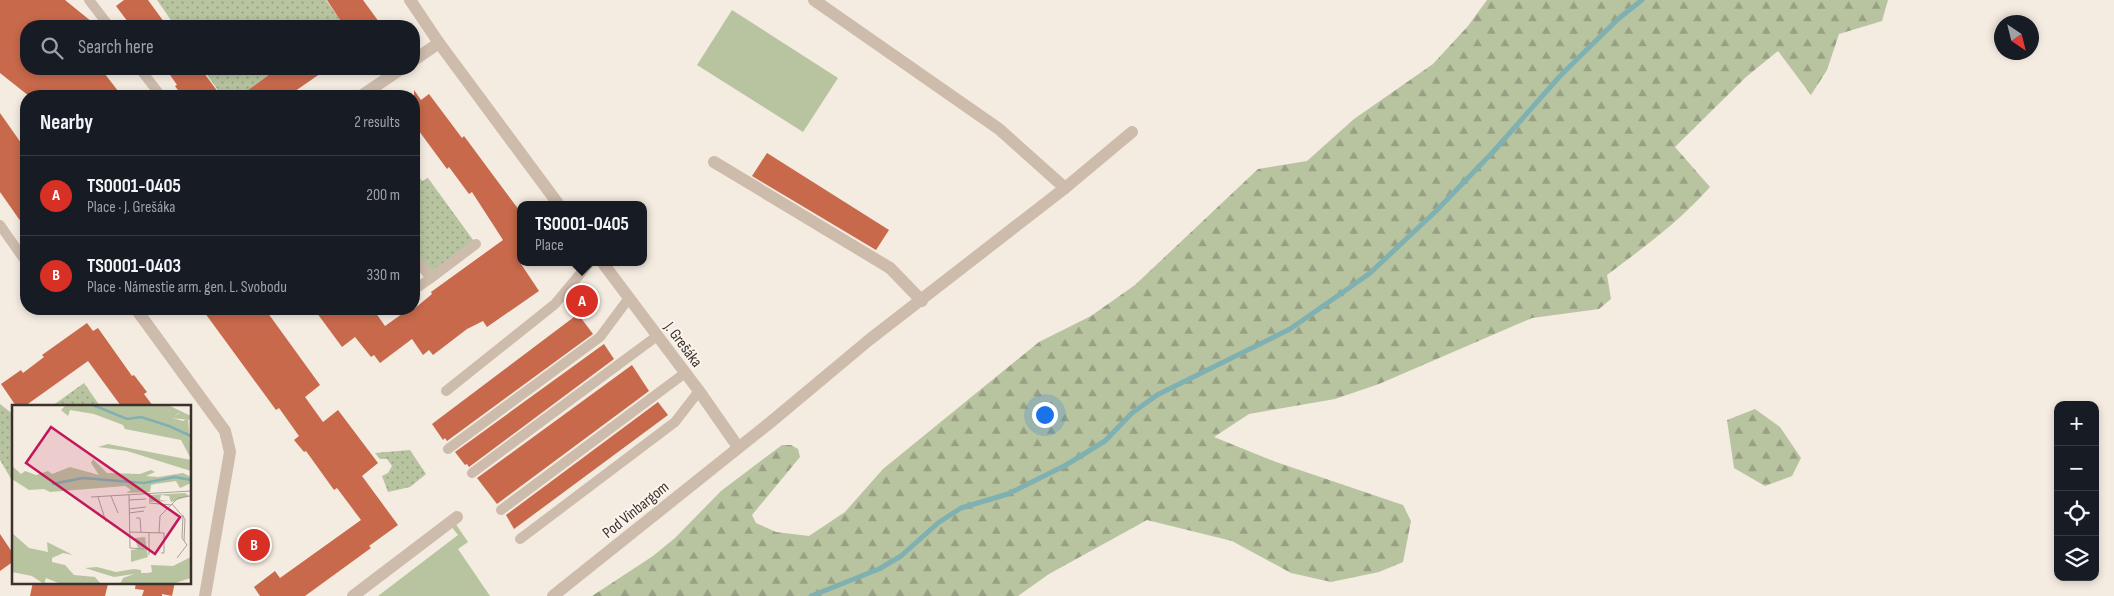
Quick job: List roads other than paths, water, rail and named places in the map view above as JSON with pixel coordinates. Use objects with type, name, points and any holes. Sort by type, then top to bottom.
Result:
[{"type":"street","points":[[410,0],[439,43],[556,201]]},
{"type":"street","points":[[814,0],[999,129],[1065,188]]},
{"type":"street","points":[[420,56],[439,43]]},
{"type":"street","points":[[370,90],[392,75]]},
{"type":"street","name":"Pod Vinbargom","points":[[553,596],[869,340],[922,301],[1065,188],[1132,132]]},
{"type":"street","points":[[714,162],[890,268],[922,301]]},
{"type":"street","name":"J. Grešáka","points":[[605,266],[699,391],[738,447]]},
{"type":"street","points":[[140,315],[225,432],[230,452],[205,596]]},
{"type":"street","points":[[353,596],[457,517]]},
{"type":"lane","points":[[89,0],[104,20]]},
{"type":"lane","points":[[145,75],[156,90]]},
{"type":"lane","points":[[0,225],[20,253]]},
{"type":"lane","points":[[420,286],[476,244]]},
{"type":"lane","points":[[420,264],[431,278]]},
{"type":"lane","points":[[446,391],[555,304],[587,266]]},
{"type":"lane","points":[[448,448],[600,337],[629,298]]},
{"type":"lane","points":[[472,473],[657,336]]},
{"type":"lane","points":[[501,510],[685,373]]},
{"type":"lane","points":[[520,539],[675,422],[699,391]]},
{"type":"waterway","points":[[811,596],[879,569],[901,556],[938,523],[961,508],[1008,494],[1066,465],[1105,441],[1132,413],[1157,395],[1290,329],[1370,273],[1435,212],[1493,152],[1560,76],[1618,19],[1642,0]]},
{"type":"place","name":"TS0001-0405","points":[[582,301]]},
{"type":"place","name":"TS0001-0403","points":[[254,545]]}]
